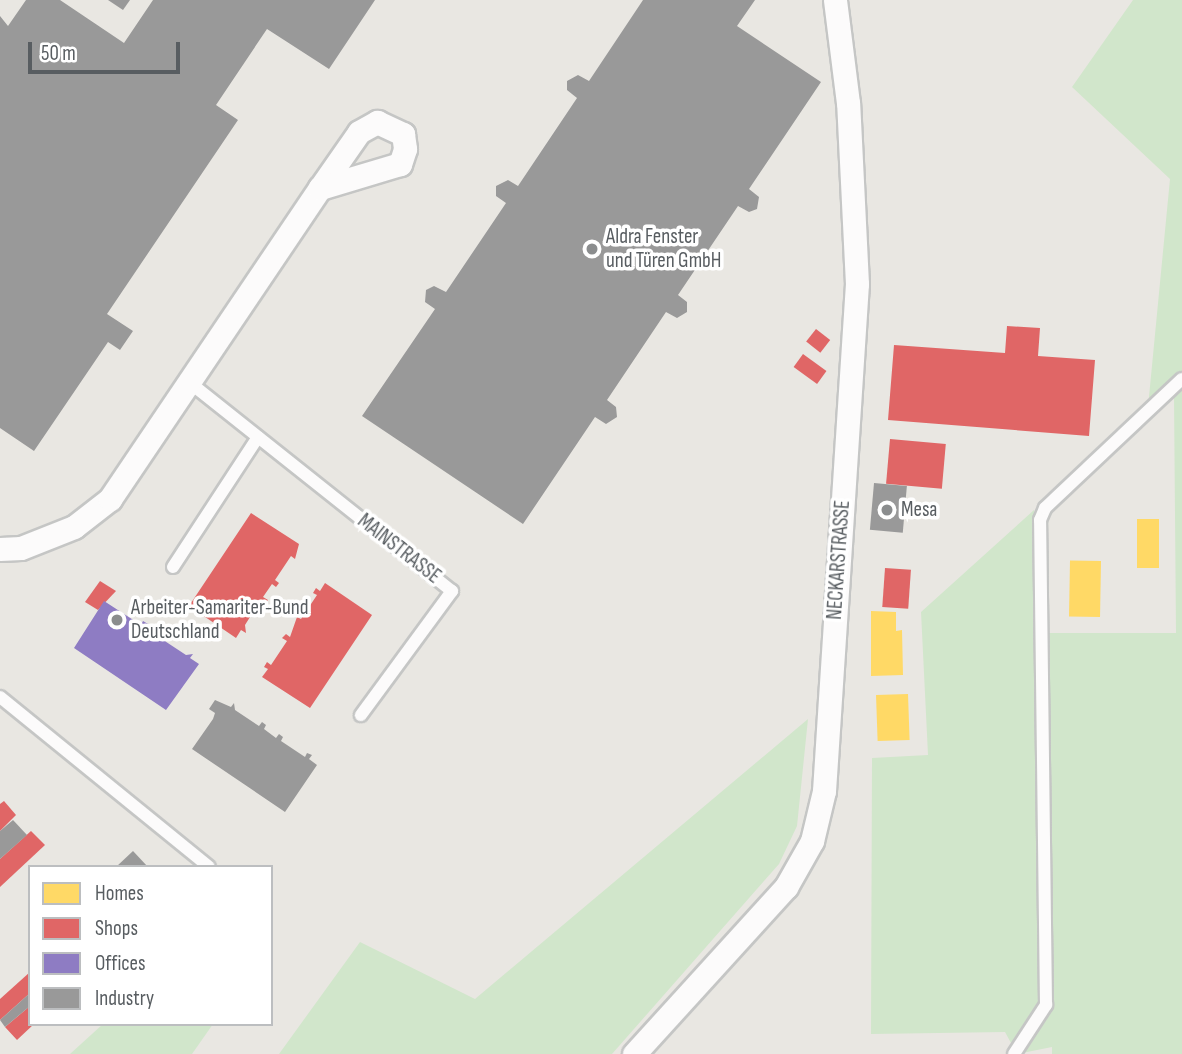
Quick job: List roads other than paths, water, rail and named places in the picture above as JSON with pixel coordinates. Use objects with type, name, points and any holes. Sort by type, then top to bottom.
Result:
[{"type":"street","name":"NECKARSTRASSE","points":[[634,1054],[786,887],[813,841],[824,791],[857,284],[848,103],[835,0]]},
{"type":"street","points":[[0,549],[21,548],[74,527],[110,499],[320,188]]},
{"type":"lane","points":[[1014,1054],[1046,1005],[1040,520],[1045,508],[1182,379]]},
{"type":"lane","name":"MAINSTRASSE","points":[[189,382],[452,591],[361,715]]},
{"type":"lane","points":[[173,567],[258,437]]},
{"type":"lane","points":[[0,697],[207,865]]},
{"type":"place","name":"Aldra Fenster und Türen GmbH","points":[[592,249]]},
{"type":"place","name":"Mesa","points":[[887,510]]},
{"type":"place","name":"Arbeiter-Samariter-Bund Deutschland","points":[[117,620]]}]
